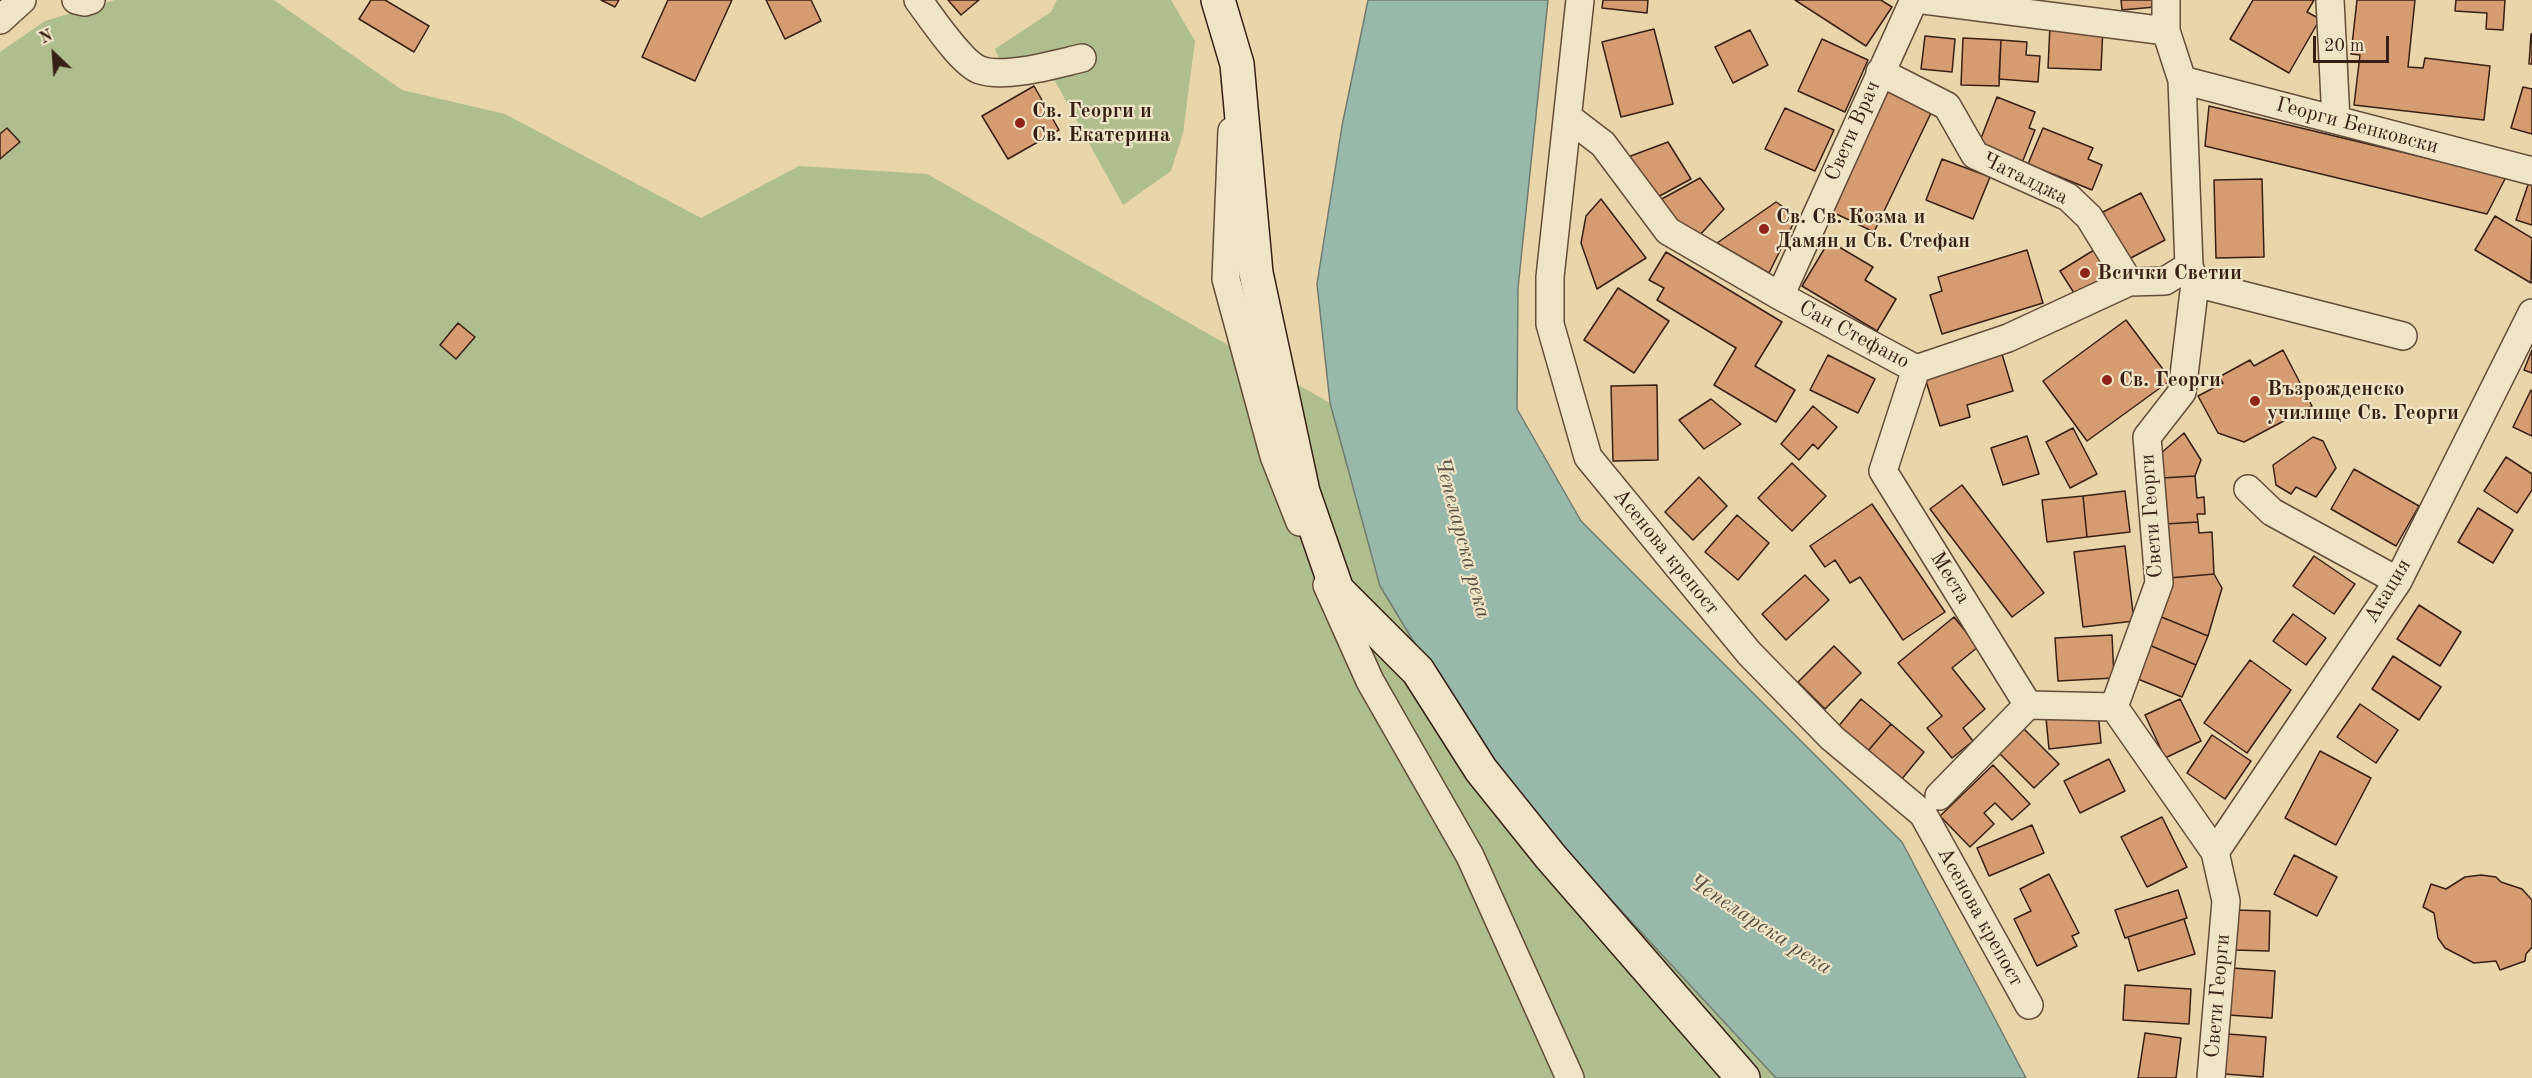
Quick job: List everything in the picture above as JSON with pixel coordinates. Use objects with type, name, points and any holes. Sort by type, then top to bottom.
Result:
[{"type":"main road","points":[[1218,0],[1237,64],[1256,273],[1303,492],[1337,590],[1418,671],[1495,787],[1550,856],[1743,1078]]},
{"type":"street","points":[[0,20],[22,0]]},
{"type":"street","points":[[76,0],[85,2],[91,0]]},
{"type":"street","points":[[918,0],[949,42],[980,70],[1022,72],[1082,58]]},
{"type":"street","name":"Асенова крепост","points":[[1580,0],[1550,278],[1550,324],[1588,457],[1749,653],[1832,738],[1923,814],[2029,1005]]},
{"type":"street","name":"Свети Врач","points":[[1780,296],[1914,0]]},
{"type":"street","points":[[1924,0],[2166,31]]},
{"type":"street","name":"Свети Георги","points":[[2166,0],[2166,31],[2182,80],[2192,275],[2182,392],[2147,437],[2159,583],[2114,707],[2214,852],[2226,901],[2211,1078]]},
{"type":"street","points":[[2330,0],[2336,120]]},
{"type":"street","points":[[1237,64],[1227,206],[1226,279],[1274,456],[1288,497],[1370,681],[1470,856],[1570,1078]]},
{"type":"street","name":"Чаталджа","points":[[1880,72],[1947,106],[1975,155],[2068,197],[2089,217],[2129,282]]},
{"type":"street","name":"Георги Бенковски","points":[[2182,80],[2532,171]]},
{"type":"street","name":"Сан Стефано","points":[[1569,118],[1603,144],[1668,231],[1780,296],[1916,369],[2008,338],[2129,282],[2165,281],[2192,275]]},
{"type":"street","points":[[2192,275],[2403,336]]},
{"type":"street","name":"Акация","points":[[2214,852],[2398,581],[2532,313]]},
{"type":"street","name":"Места","points":[[1916,369],[1883,471],[2028,705]]},
{"type":"street","points":[[2248,489],[2272,512],[2398,581]]},
{"type":"street","points":[[1940,796],[2028,705],[2114,707]]},
{"type":"green space","points":[[115,0],[274,0],[402,90],[505,114],[701,218],[799,166],[927,174],[1330,403],[1380,586],[1492,771],[1776,1078],[0,1078],[0,52],[45,21]]},
{"type":"green space","points":[[1057,0],[1171,0],[1195,41],[1183,133],[1171,171],[1123,205],[1055,81],[1002,65],[995,49],[1051,12]]},
{"type":"water","name":"Чепеларска река","points":[[1368,0],[1548,0],[1518,288],[1517,409],[1581,521],[1902,842],[2026,1078],[1776,1078],[1492,771],[1380,586],[1330,403],[1317,284],[1342,126]]},
{"type":"building","points":[[371,0],[385,0],[429,26],[414,52],[359,19]]},
{"type":"building","points":[[601,0],[619,0],[615,7]]},
{"type":"building","points":[[668,0],[732,0],[695,81],[642,57]]},
{"type":"building","points":[[766,0],[811,0],[821,21],[785,39]]},
{"type":"building","points":[[948,0],[979,0],[961,15]]},
{"type":"building","points":[[1603,0],[1648,0],[1647,13],[1602,8]]},
{"type":"building","points":[[1795,0],[1881,0],[1892,7],[1866,46]]},
{"type":"building","points":[[2121,0],[2155,0],[2155,7],[2122,10]]},
{"type":"building","points":[[2253,0],[2314,0],[2307,12],[2320,19],[2289,73],[2230,39]]},
{"type":"building","points":[[2357,0],[2415,0],[2408,67],[2423,68],[2425,58],[2490,66],[2484,120],[2354,105],[2360,55],[2351,54]]},
{"type":"building","points":[[2456,0],[2505,0],[2503,30],[2486,29],[2487,13],[2455,11]]},
{"type":"building","points":[[2050,25],[2103,27],[2101,70],[2048,68]]},
{"type":"building","points":[[1654,29],[1673,104],[1621,117],[1602,42]]},
{"type":"building","points":[[1750,30],[1768,65],[1733,83],[1715,47]]},
{"type":"building","points":[[2531,34],[2532,64],[2529,64]]},
{"type":"building","points":[[1925,36],[1955,39],[1952,72],[1921,69]]},
{"type":"building","points":[[1963,38],[2001,40],[1999,86],[1961,85]]},
{"type":"building","points":[[1822,39],[1868,60],[1845,112],[1798,91]]},
{"type":"building","points":[[2001,40],[2027,42],[2026,55],[2040,56],[2038,82],[1999,79]]},
{"type":"building","name":"Св. Георги и Св. Екатерина","points":[[1034,86],[1059,130],[1008,159],[982,116]]},
{"type":"building","points":[[1882,87],[1932,111],[1874,232],[1824,208]]},
{"type":"building","points":[[2523,87],[2532,89],[2532,134],[2511,128]]},
{"type":"building","points":[[1997,97],[2035,112],[2029,128],[2035,130],[2022,163],[1978,146]]},
{"type":"building","points":[[2209,106],[2506,177],[2487,214],[2205,146]]},
{"type":"building","points":[[1785,108],[1834,130],[1815,171],[1765,149]]},
{"type":"building","points":[[7,128],[20,142],[0,159],[0,134]]},
{"type":"building","points":[[2043,128],[2093,148],[2088,159],[2102,165],[2092,190],[2028,164]]},
{"type":"building","points":[[1668,142],[1691,179],[1656,198],[1628,157]]},
{"type":"building","points":[[1942,159],[1990,177],[1973,219],[1926,200]]},
{"type":"building","points":[[1700,178],[1724,209],[1697,238],[1676,225],[1658,201]]},
{"type":"building","points":[[2262,179],[2264,257],[2216,258],[2214,180]]},
{"type":"building","points":[[2529,182],[2532,183],[2532,225],[2516,220]]},
{"type":"building","points":[[2141,193],[2165,240],[2127,260],[2103,212]]},
{"type":"building","points":[[1601,199],[1646,258],[1597,289],[1581,243],[1586,216]]},
{"type":"building","name":"Св. Св. Козма и Дамян и Св. Стефан","points":[[1776,202],[1797,216],[1769,273],[1717,243]]},
{"type":"building","points":[[2495,216],[2532,238],[2531,283],[2475,250]]},
{"type":"building","points":[[1829,241],[1873,267],[1865,280],[1896,299],[1877,331],[1802,286]]},
{"type":"building","points":[[2027,250],[2043,303],[1942,334],[1930,295],[1942,291],[1938,277]]},
{"type":"building","name":"Всички Светии","points":[[2094,250],[2109,275],[2076,296],[2060,271]]},
{"type":"building","points":[[1666,252],[1782,322],[1755,366],[1795,390],[1776,422],[1714,385],[1736,348],[1657,300],[1664,288],[1649,280]]},
{"type":"building","points":[[1618,288],[1669,321],[1634,373],[1584,340]]},
{"type":"building","name":"Св. Георги","points":[[2126,320],[2171,380],[2087,441],[2043,381]]},
{"type":"building","points":[[458,323],[475,337],[456,359],[440,345]]},
{"type":"building","name":"Възрожденско училище Св. Георги","points":[[2283,350],[2312,406],[2244,442],[2218,433],[2198,396],[2223,383],[2219,377],[2250,360],[2254,366]]},
{"type":"building","points":[[2532,350],[2532,373],[2524,370]]},
{"type":"building","points":[[2002,354],[2013,391],[1967,405],[1970,417],[1940,426],[1925,378]]},
{"type":"building","points":[[1828,355],[1875,379],[1858,413],[1810,390]]},
{"type":"building","points":[[1657,385],[1658,460],[1613,461],[1611,386]]},
{"type":"building","points":[[2532,391],[2532,436],[2513,427]]},
{"type":"building","points":[[1711,399],[1741,424],[1704,449],[1679,420]]},
{"type":"building","points":[[1813,406],[1837,427],[1818,449],[1813,444],[1799,460],[1781,444]]},
{"type":"building","points":[[2073,428],[2097,474],[2070,488],[2046,442]]},
{"type":"building","points":[[2184,433],[2201,460],[2195,476],[2162,478],[2160,454]]},
{"type":"building","points":[[2027,436],[2039,474],[2003,485],[1991,448]]},
{"type":"building","points":[[2313,437],[2323,441],[2336,468],[2316,497],[2296,487],[2291,494],[2276,485],[2273,465]]},
{"type":"building","points":[[2506,457],[2532,474],[2532,490],[2517,513],[2484,491]]},
{"type":"building","points":[[1792,463],[1826,496],[1792,531],[1758,498]]},
{"type":"building","points":[[2354,469],[2419,506],[2396,546],[2331,509]]},
{"type":"building","points":[[2195,476],[2197,498],[2204,497],[2205,514],[2197,514],[2198,522],[2165,524],[2162,478]]},
{"type":"building","points":[[1699,477],[1727,506],[1693,540],[1665,512]]},
{"type":"building","points":[[1962,485],[2044,593],[2012,617],[1930,509]]},
{"type":"building","points":[[2125,491],[2130,532],[2087,537],[2083,496]]},
{"type":"building","points":[[2083,496],[2087,537],[2047,542],[2042,500]]},
{"type":"building","points":[[1872,504],[1945,612],[1903,640],[1860,577],[1850,583],[1835,560],[1825,567],[1810,546]]},
{"type":"building","points":[[2478,508],[2513,530],[2493,563],[2458,542]]},
{"type":"building","points":[[1737,515],[1769,543],[1738,580],[1705,552]]},
{"type":"building","points":[[2198,522],[2199,533],[2212,532],[2214,574],[2169,578],[2165,524]]},
{"type":"building","points":[[2125,546],[2134,621],[2083,627],[2074,552]]},
{"type":"building","points":[[2314,556],[2355,584],[2334,614],[2293,586]]},
{"type":"building","points":[[2214,574],[2222,588],[2208,636],[2159,616],[2169,578]]},
{"type":"building","points":[[1805,575],[1829,600],[1786,640],[1762,614]]},
{"type":"building","points":[[2419,605],[2461,632],[2440,666],[2397,639]]},
{"type":"building","points":[[2293,614],[2326,638],[2306,665],[2273,641]]},
{"type":"building","points":[[2159,616],[2208,636],[2196,665],[2147,644]]},
{"type":"building","points":[[1954,617],[1978,647],[1952,668],[1985,709],[1963,728],[1973,741],[1952,758],[1927,728],[1942,716],[1898,663]]},
{"type":"building","points":[[2112,635],[2114,678],[2058,681],[2055,638]]},
{"type":"building","points":[[2147,644],[2196,665],[2182,697],[2133,677]]},
{"type":"building","points":[[1834,646],[1861,673],[1825,709],[1798,682]]},
{"type":"building","points":[[2393,656],[2441,687],[2419,720],[2372,689]]},
{"type":"building","points":[[2250,660],[2291,690],[2247,753],[2204,723]]},
{"type":"building","points":[[1861,699],[1891,724],[1867,752],[1837,728]]},
{"type":"building","points":[[2180,699],[2201,741],[2165,758],[2145,715]]},
{"type":"building","points":[[2360,704],[2398,730],[2376,763],[2337,737]]},
{"type":"building","points":[[2098,712],[2101,743],[2049,749],[2046,718]]},
{"type":"building","points":[[1891,724],[1924,752],[1901,780],[1867,752]]},
{"type":"building","points":[[2019,724],[2059,764],[2034,788],[1995,749]]},
{"type":"building","points":[[2212,735],[2251,761],[2225,799],[2187,773]]},
{"type":"building","points":[[2320,751],[2371,778],[2336,845],[2285,818]]},
{"type":"building","points":[[2109,759],[2125,791],[2080,813],[2064,781]]},
{"type":"building","points":[[1993,765],[2030,804],[2012,820],[1995,803],[1984,813],[1994,824],[1970,847],[1940,816]]},
{"type":"building","points":[[2162,817],[2187,867],[2147,887],[2121,837]]},
{"type":"building","points":[[2032,825],[2044,853],[1989,876],[1977,848]]},
{"type":"building","points":[[2294,855],[2337,877],[2317,916],[2274,894]]},
{"type":"building","points":[[2049,874],[2079,933],[2072,936],[2077,946],[2037,966],[2014,919],[2031,911],[2020,889]]},
{"type":"building","points":[[2481,875],[2496,877],[2501,882],[2522,889],[2532,900],[2532,947],[2526,954],[2525,961],[2500,970],[2496,961],[2474,963],[2445,948],[2438,938],[2434,913],[2423,907],[2431,884],[2446,889],[2465,877]]},
{"type":"building","points":[[2178,890],[2187,918],[2125,938],[2115,910]]},
{"type":"building","points":[[2234,910],[2270,911],[2269,951],[2233,950]]},
{"type":"building","points":[[2184,919],[2195,954],[2138,971],[2128,937]]},
{"type":"building","points":[[2232,968],[2275,971],[2272,1018],[2228,1015]]},
{"type":"building","points":[[2125,985],[2191,989],[2189,1024],[2123,1020]]},
{"type":"building","points":[[2145,1033],[2181,1038],[2176,1078],[2138,1078]]},
{"type":"building","points":[[2228,1034],[2266,1037],[2263,1077],[2225,1074]]},
{"type":"place","name":"Св. Георги и Св. Екатерина","points":[[1020,123]]},
{"type":"place","name":"Св. Св. Козма и Дамян и Св. Стефан","points":[[1764,229]]},
{"type":"place","name":"Всички Светии","points":[[2085,273]]},
{"type":"place","name":"Св. Георги","points":[[2107,380]]},
{"type":"place","name":"Възрожденско училище Св. Георги","points":[[2255,401]]}]
